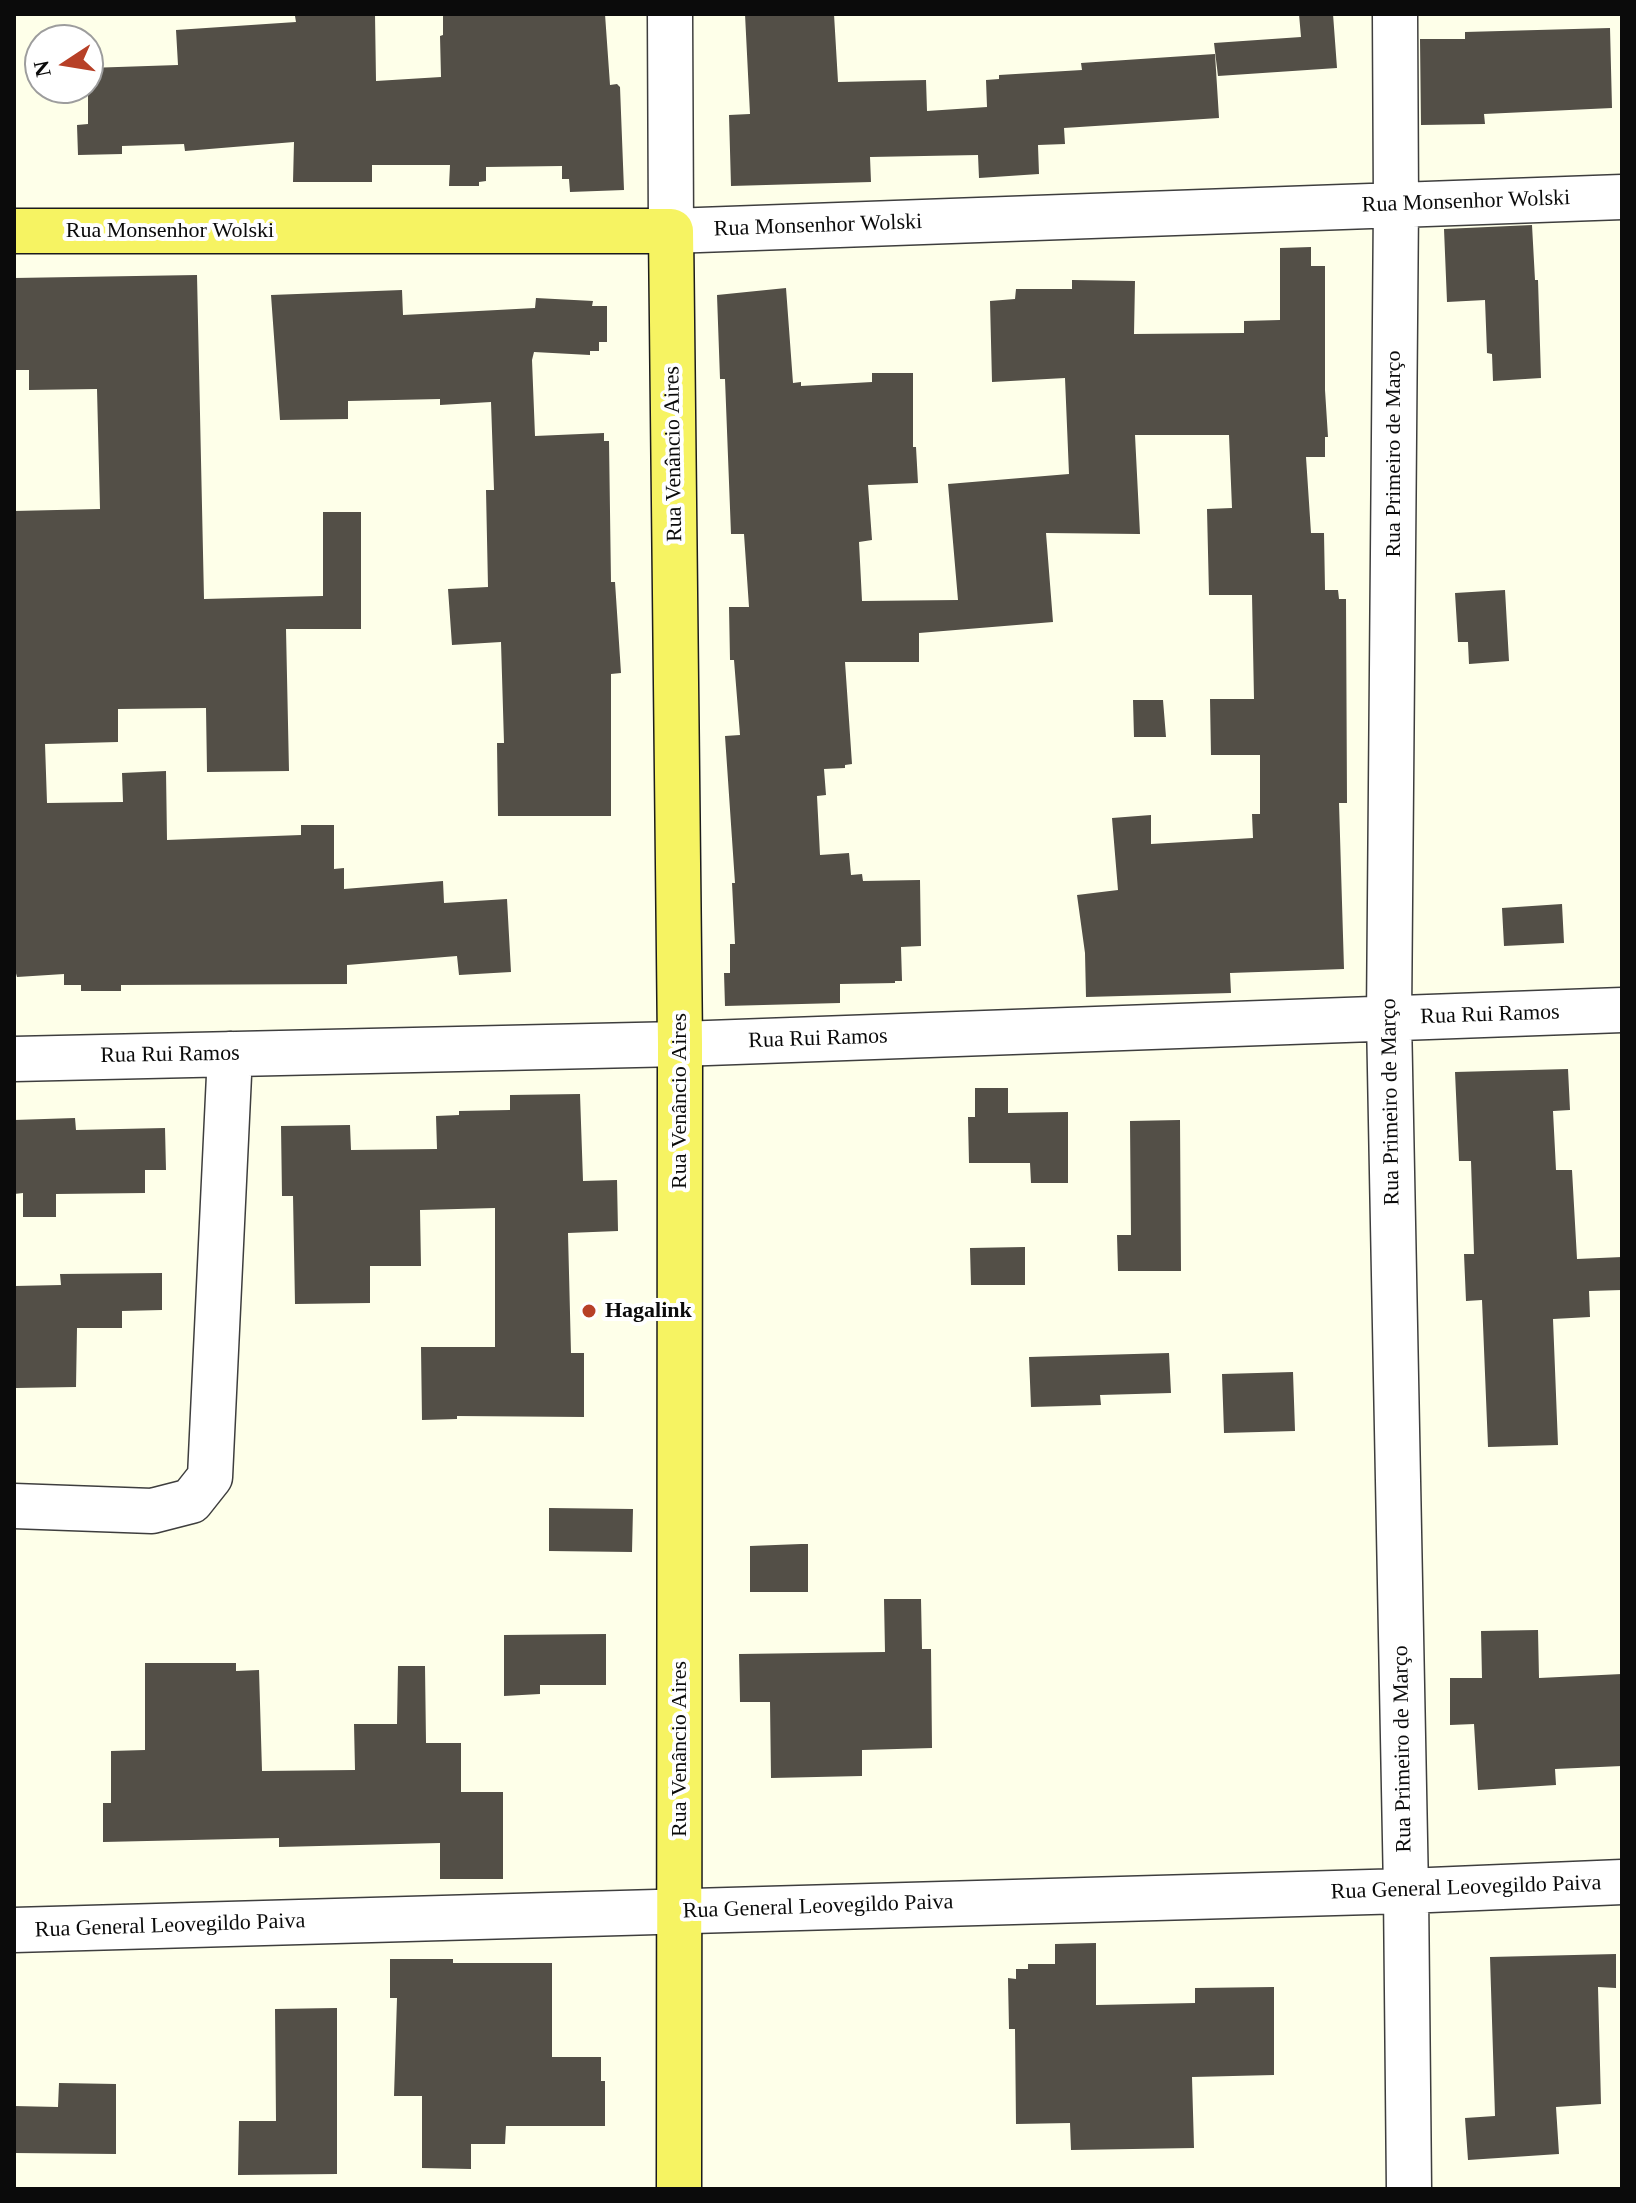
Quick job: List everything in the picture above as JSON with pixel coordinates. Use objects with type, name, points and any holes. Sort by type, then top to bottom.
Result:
[{"type":"main road","name":"Rua Monsenhor Wolski","points":[[14,231],[671,231]]},
{"type":"main road","name":"Rua Venâncio Aires","points":[[671,231],[680,1044],[679,2189]]},
{"type":"street","name":"Rua Venâncio Aires","points":[[670,14],[671,231]]},
{"type":"street","name":"Rua Primeiro de Março","points":[[1395,14],[1389,1018],[1409,2189]]},
{"type":"street","name":"Rua Monsenhor Wolski","points":[[671,231],[1622,197]]},
{"type":"street","name":"Rua Rui Ramos","points":[[14,1059],[680,1044],[1622,1010]]},
{"type":"street","points":[[14,1506],[152,1511],[191,1501],[210,1477],[230,1054]]},
{"type":"street","name":"Rua General Leovegildo Paiva","points":[[14,1930],[1406,1891],[1622,1882]]},
{"type":"building","points":[[375,14],[376,81],[441,77],[443,14],[605,14],[610,85],[620,87],[624,190],[570,192],[569,179],[562,179],[562,166],[486,167],[486,181],[479,182],[479,186],[449,186],[450,165],[372,165],[372,182],[293,182],[294,142],[185,151],[184,144],[122,146],[122,154],[78,155],[77,125],[88,124],[88,104],[104,104],[104,67],[178,65],[176,30],[296,22],[295,16]]},
{"type":"building","points":[[745,14],[834,14],[838,82],[926,80],[927,111],[987,107],[986,80],[999,79],[999,75],[1082,70],[1081,63],[1215,54],[1219,118],[1064,128],[1065,144],[1038,145],[1039,174],[979,178],[978,155],[870,157],[871,182],[731,186],[729,115],[750,114]]},
{"type":"building","points":[[1299,14],[1333,14],[1337,68],[1218,76],[1214,43],[1301,37]]},
{"type":"building","points":[[1610,28],[1612,108],[1484,114],[1485,124],[1421,125],[1420,39],[1465,39],[1465,32]]},
{"type":"building","points":[[1532,225],[1535,280],[1538,280],[1541,378],[1493,381],[1492,354],[1487,353],[1485,300],[1447,302],[1444,229]]},
{"type":"building","points":[[1311,247],[1311,266],[1325,266],[1328,437],[1325,437],[1325,457],[1306,457],[1311,533],[1324,533],[1325,590],[1338,590],[1339,599],[1346,599],[1347,803],[1339,803],[1344,969],[1230,973],[1231,993],[1086,997],[1085,953],[1077,895],[1118,890],[1112,818],[1151,815],[1151,844],[1253,838],[1252,814],[1260,814],[1260,755],[1211,755],[1210,699],[1254,699],[1252,595],[1209,595],[1207,509],[1232,508],[1229,435],[1135,435],[1140,534],[1046,533],[1053,622],[919,633],[919,662],[845,662],[852,764],[845,765],[845,768],[824,769],[826,795],[817,796],[820,855],[849,853],[851,875],[862,874],[863,881],[920,880],[921,946],[901,947],[902,981],[840,984],[840,1003],[725,1006],[724,973],[730,973],[730,944],[735,944],[732,883],[735,883],[725,736],[740,735],[734,660],[730,660],[729,607],[749,607],[744,534],[731,534],[725,379],[720,379],[717,295],[786,288],[793,383],[801,382],[801,386],[872,382],[872,373],[913,373],[913,447],[916,447],[918,483],[868,485],[872,540],[859,542],[862,601],[958,600],[948,484],[1069,474],[1065,378],[992,382],[990,301],[1015,299],[1016,289],[1072,289],[1072,280],[1135,281],[1134,334],[1244,333],[1244,321],[1280,320],[1280,248]]},
{"type":"building","points":[[197,275],[204,599],[323,596],[323,512],[361,512],[361,629],[286,629],[289,771],[207,772],[206,708],[118,709],[118,742],[45,744],[47,803],[123,802],[122,773],[166,771],[167,840],[301,835],[301,825],[334,825],[334,869],[344,868],[344,889],[443,881],[444,903],[507,899],[511,972],[459,975],[457,956],[347,965],[347,984],[121,985],[121,991],[81,991],[81,985],[64,985],[64,974],[17,977],[14,966],[14,511],[100,509],[97,389],[29,390],[29,370],[14,370],[14,278]]},
{"type":"building","points":[[402,290],[403,315],[535,308],[536,298],[593,301],[592,306],[607,306],[607,342],[599,342],[599,351],[590,351],[590,355],[534,352],[532,360],[535,436],[604,433],[604,441],[609,441],[611,582],[615,582],[621,673],[611,674],[611,816],[498,816],[497,743],[504,743],[501,642],[452,645],[448,589],[488,587],[486,490],[494,490],[491,402],[440,405],[440,399],[348,401],[348,419],[280,420],[271,295]]},
{"type":"building","points":[[1505,590],[1509,661],[1469,664],[1468,642],[1458,642],[1455,593]]},
{"type":"building","points":[[1133,700],[1163,700],[1166,737],[1134,737]]},
{"type":"building","points":[[1562,904],[1564,943],[1504,946],[1502,908]]},
{"type":"building","points":[[1568,1069],[1570,1110],[1553,1111],[1556,1170],[1572,1170],[1577,1259],[1622,1257],[1622,1290],[1589,1291],[1590,1317],[1553,1319],[1558,1445],[1488,1447],[1482,1300],[1466,1301],[1464,1254],[1474,1254],[1471,1161],[1459,1161],[1455,1072]]},
{"type":"building","points":[[975,1088],[1008,1088],[1008,1113],[1068,1112],[1068,1183],[1031,1183],[1030,1163],[969,1163],[968,1117],[975,1117]]},
{"type":"building","points":[[580,1094],[583,1181],[617,1180],[618,1231],[568,1233],[571,1353],[584,1353],[584,1417],[457,1416],[457,1419],[422,1420],[421,1347],[495,1347],[495,1208],[420,1210],[421,1266],[370,1266],[370,1303],[295,1304],[293,1196],[282,1196],[281,1126],[350,1125],[351,1150],[437,1149],[436,1116],[459,1115],[459,1111],[510,1110],[510,1095]]},
{"type":"building","points":[[75,1118],[76,1130],[165,1128],[166,1170],[145,1170],[145,1193],[56,1194],[56,1217],[23,1217],[23,1193],[14,1194],[14,1120]]},
{"type":"building","points":[[1180,1120],[1181,1271],[1118,1271],[1117,1235],[1131,1235],[1130,1121]]},
{"type":"building","points":[[1025,1247],[1025,1285],[971,1285],[970,1248]]},
{"type":"building","points":[[162,1273],[162,1310],[122,1311],[122,1328],[77,1328],[76,1387],[16,1388],[15,1286],[61,1285],[60,1274]]},
{"type":"building","points":[[1169,1353],[1171,1393],[1100,1395],[1101,1405],[1031,1407],[1029,1357]]},
{"type":"building","points":[[1293,1372],[1295,1431],[1224,1433],[1222,1374]]},
{"type":"building","points":[[549,1508],[633,1509],[632,1552],[549,1551]]},
{"type":"building","points":[[808,1544],[808,1592],[750,1592],[750,1546]]},
{"type":"building","points":[[884,1599],[921,1599],[922,1649],[931,1649],[932,1748],[862,1750],[862,1776],[771,1778],[770,1702],[740,1702],[739,1654],[885,1652]]},
{"type":"building","points":[[1538,1630],[1539,1678],[1622,1674],[1622,1766],[1555,1769],[1556,1785],[1478,1790],[1474,1724],[1450,1725],[1450,1678],[1482,1678],[1481,1631]]},
{"type":"building","points":[[606,1634],[606,1685],[540,1685],[540,1694],[504,1696],[504,1635]]},
{"type":"building","points":[[145,1663],[236,1663],[236,1671],[259,1670],[262,1771],[355,1770],[354,1724],[397,1724],[398,1666],[425,1666],[426,1743],[461,1743],[461,1792],[503,1792],[503,1879],[440,1879],[440,1843],[279,1847],[279,1838],[103,1842],[103,1803],[111,1803],[111,1751],[145,1750]]},
{"type":"building","points":[[1096,1943],[1096,2005],[1195,2003],[1195,1988],[1274,1987],[1274,2075],[1192,2077],[1194,2148],[1071,2150],[1070,2123],[1016,2124],[1015,2029],[1009,2029],[1008,1978],[1016,1979],[1016,1969],[1028,1969],[1028,1964],[1055,1964],[1055,1944]]},
{"type":"building","points":[[1616,1954],[1616,1988],[1598,1987],[1601,2104],[1556,2107],[1559,2154],[1468,2160],[1465,2118],[1495,2116],[1490,1957]]},
{"type":"building","points":[[390,1959],[453,1959],[453,1963],[552,1963],[552,2057],[601,2057],[601,2081],[605,2081],[605,2126],[506,2126],[505,2144],[471,2144],[471,2169],[422,2168],[422,2096],[394,2096],[397,1998],[390,1998]]},
{"type":"building","points":[[337,2008],[337,2174],[238,2175],[239,2121],[276,2121],[275,2009]]},
{"type":"building","points":[[59,2083],[116,2084],[116,2154],[14,2153],[14,2106],[58,2107]]},
{"type":"place","name":"Hagalink","points":[[589,1311]]}]
